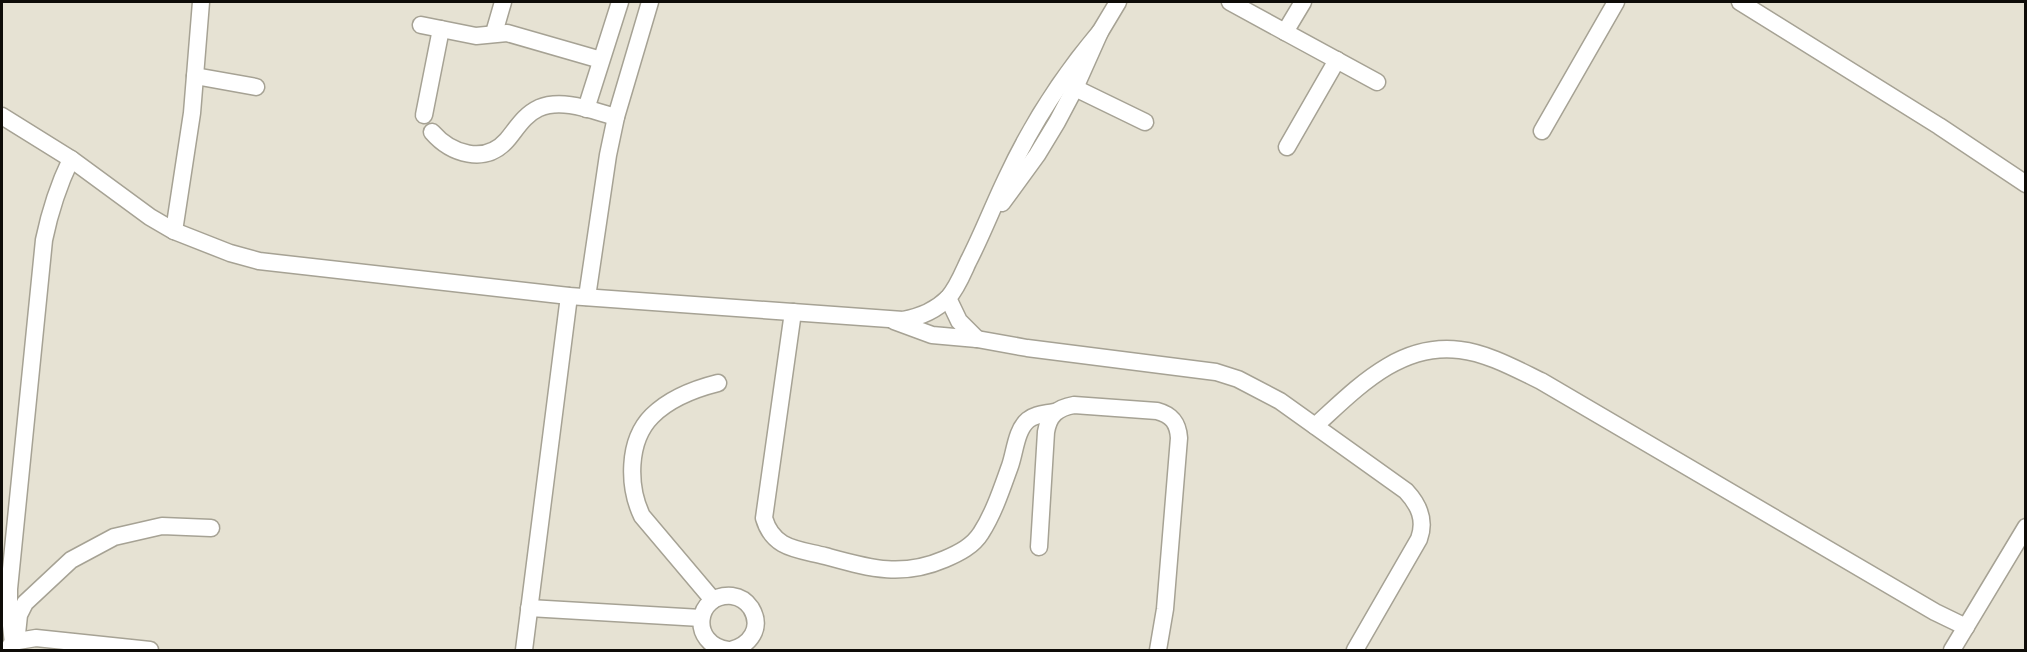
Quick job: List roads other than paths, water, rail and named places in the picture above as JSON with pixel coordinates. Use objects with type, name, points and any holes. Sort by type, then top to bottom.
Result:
[{"type":"street","points":[[174,231],[192,113],[201,2]]},
{"type":"street","points":[[494,33],[503,2]]},
{"type":"street","points":[[586,109],[620,2]]},
{"type":"street","points":[[587,297],[608,155],[616,117],[650,2]]},
{"type":"street","points":[[990,217],[1037,155],[1075,88],[1100,32],[1118,2]]},
{"type":"street","points":[[1230,2],[1377,82]]},
{"type":"street","points":[[1285,32],[1303,2]]},
{"type":"street","points":[[1542,131],[1616,2]]},
{"type":"street","points":[[1740,2],[1939,126],[2025,184]]},
{"type":"street","points":[[421,25],[476,36],[494,33],[513,34],[601,60]]},
{"type":"street","points":[[424,115],[441,29]]},
{"type":"street","points":[[2,116],[71,159],[150,217],[174,231],[230,254],[259,261],[569,296],[890,320],[915,318],[927,313],[948,298],[959,281],[1020,148],[1038,116],[1059,84],[1100,32]]},
{"type":"street","points":[[1287,147],[1337,60]]},
{"type":"street","points":[[195,76],[256,87]]},
{"type":"street","points":[[1075,88],[1145,122]]},
{"type":"street","points":[[432,132],[441,143],[454,151],[482,154],[496,150],[526,116],[540,108],[556,104],[616,117]]},
{"type":"street","points":[[10,645],[9,589],[44,240],[59,185],[71,159]]},
{"type":"street","points":[[524,651],[569,296]]},
{"type":"street","points":[[948,298],[959,321],[977,339]]},
{"type":"street","points":[[793,312],[764,518],[768,531],[777,541],[789,546],[879,570],[899,571],[920,568],[962,552],[981,534],[1011,462],[1021,428],[1026,421],[1035,416],[1074,405],[1156,411],[1166,413],[1174,419],[1179,428],[1165,609],[1158,651]]},
{"type":"street","points":[[890,320],[932,335],[977,339],[1027,348],[1216,372],[1260,389],[1315,426],[1406,491],[1422,516],[1419,539],[1355,651]]},
{"type":"street","points":[[1315,426],[1377,373],[1408,355],[1434,349],[1461,350],[1487,358],[1541,381],[1935,612],[1966,627]]},
{"type":"street","points":[[713,600],[642,516],[636,502],[633,485],[633,462],[638,437],[651,416],[671,401],[694,389],[718,383]]},
{"type":"street","points":[[1039,547],[1046,432],[1048,422],[1054,412]]},
{"type":"street","points":[[10,645],[25,603],[71,560],[114,537],[162,526],[211,528]]},
{"type":"street","points":[[1952,651],[2025,527]]},
{"type":"street","points":[[725,596],[737,597],[748,603],[754,614],[756,627],[751,639],[736,650],[702,646],[701,618],[705,608],[713,600],[725,596]]},
{"type":"street","points":[[530,608],[701,618]]},
{"type":"street","points":[[10,645],[36,638],[150,651]]}]
